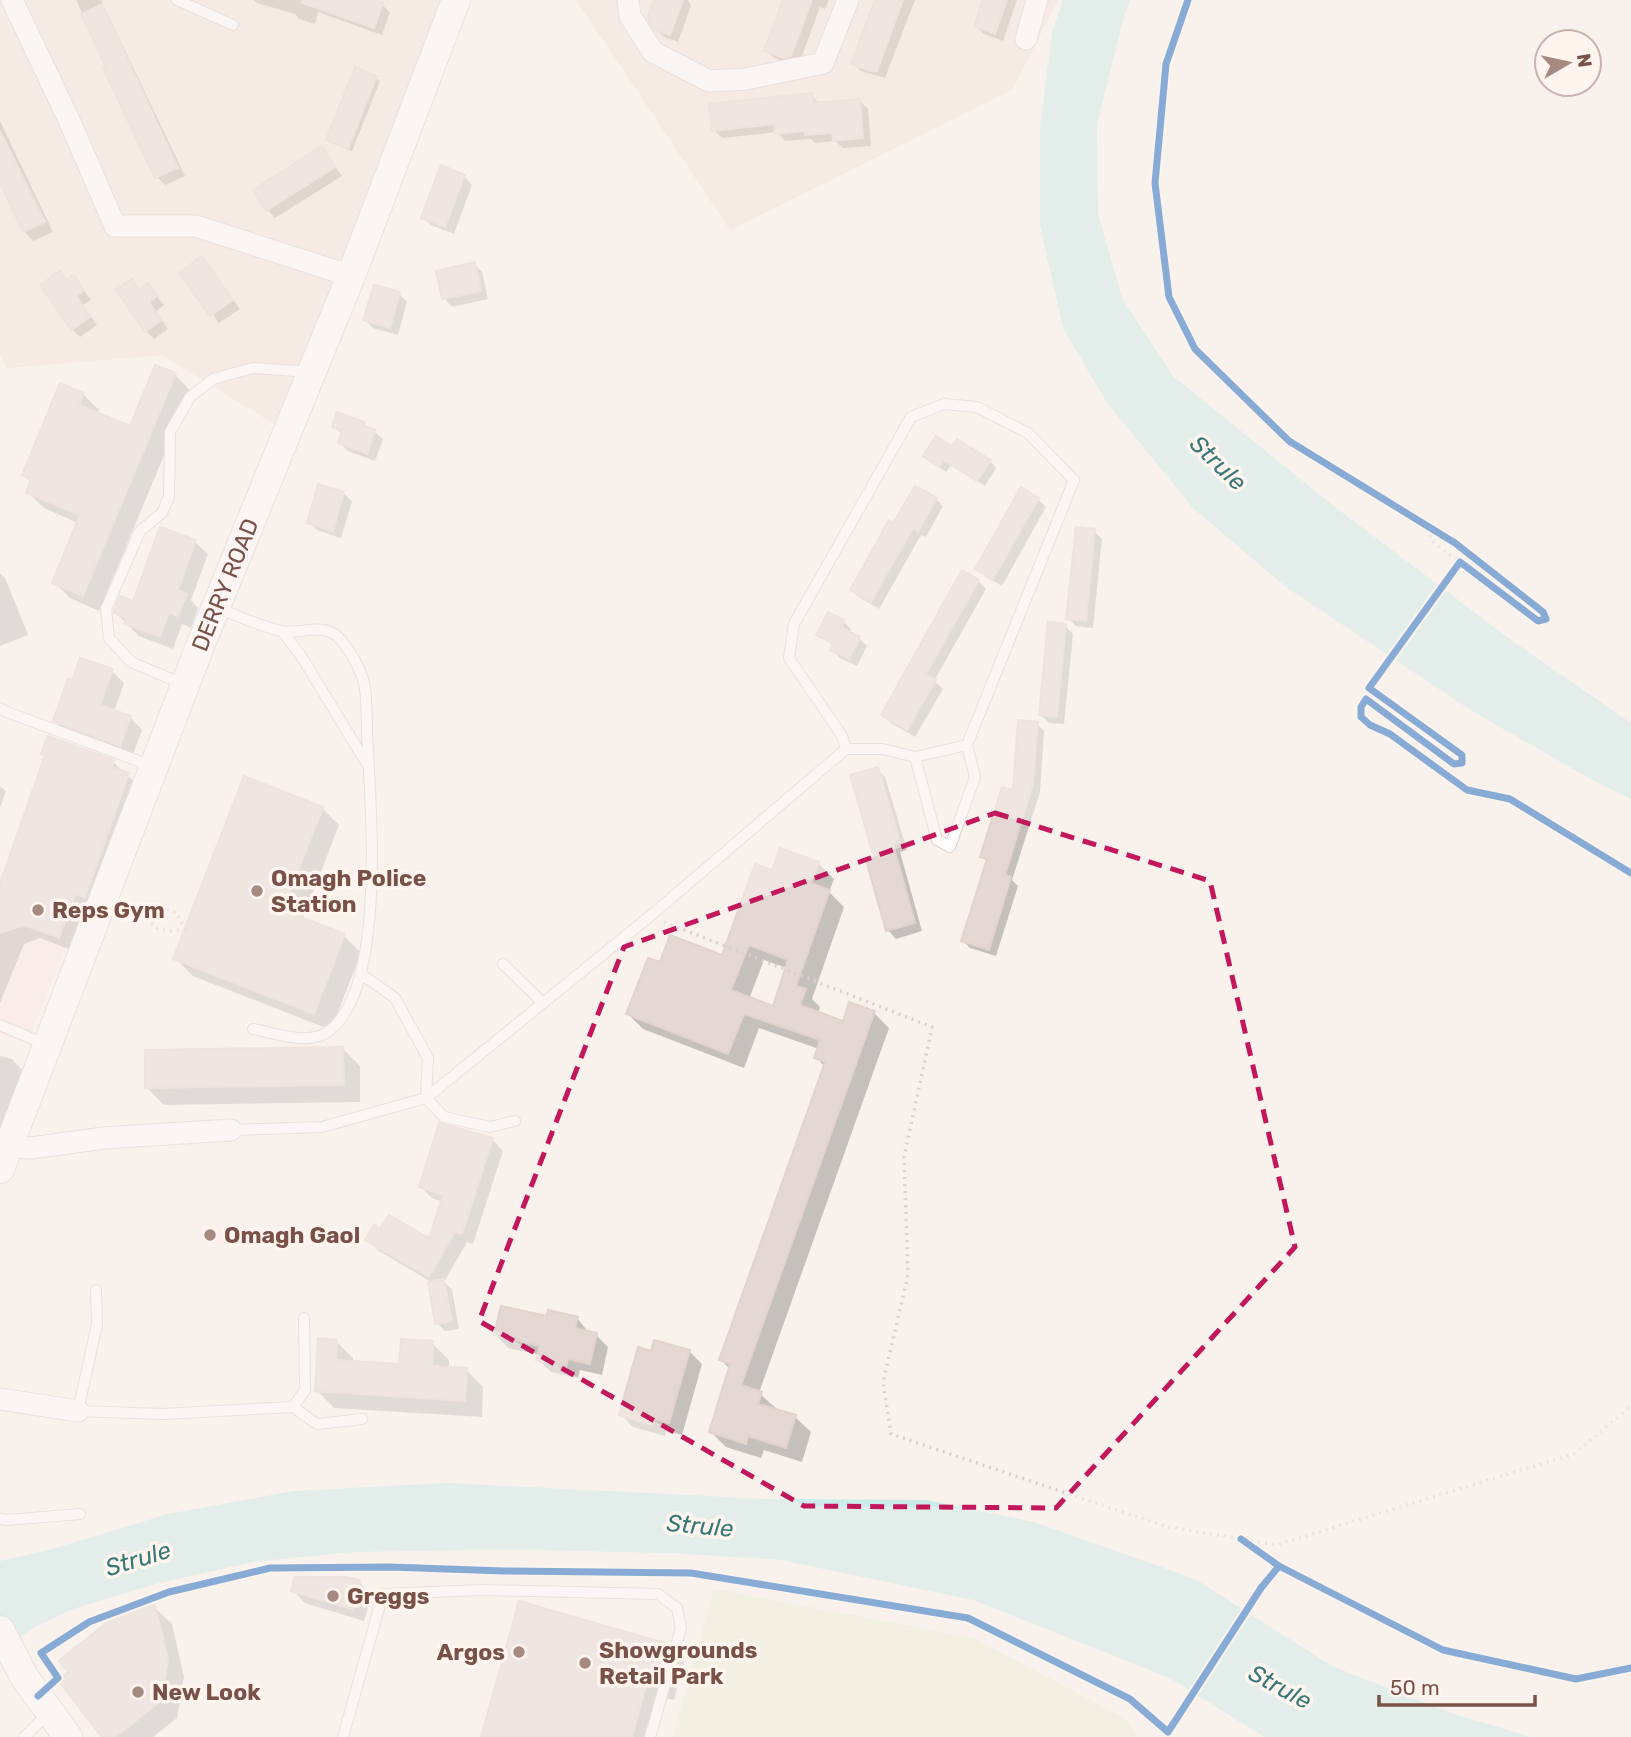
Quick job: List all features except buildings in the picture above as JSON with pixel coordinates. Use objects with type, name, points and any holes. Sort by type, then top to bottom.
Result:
[{"type":"main road","name":"DERRY ROAD","points":[[4,1158],[216,608],[352,276],[453,1]]},
{"type":"main road","points":[[0,1630],[25,1678],[68,1737]]},
{"type":"street","points":[[12,0],[69,120],[115,226],[197,226],[352,276]]},
{"type":"street","points":[[628,0],[630,16],[653,52],[709,81],[746,79],[823,63],[848,0]]},
{"type":"street","points":[[1026,39],[1037,0]]},
{"type":"street","points":[[4,1158],[31,1148],[104,1138],[231,1130]]},
{"type":"street","points":[[0,1399],[78,1411]]},
{"type":"lane","points":[[177,0],[233,25]]},
{"type":"lane","points":[[186,685],[131,662],[109,638],[106,609],[140,531],[162,513],[169,497],[170,432],[190,397],[213,379],[253,368],[312,372]]},
{"type":"lane","points":[[846,749],[842,736],[789,658],[794,624],[911,417],[944,404],[976,407],[1028,433],[1074,480],[967,744],[975,777],[950,847],[937,840],[915,757]]},
{"type":"lane","points":[[216,608],[283,632],[318,630],[334,634],[346,646],[364,683],[372,802],[368,940],[361,974],[351,1002],[326,1032],[313,1038],[253,1030]]},
{"type":"lane","points":[[283,632],[303,659],[368,766]]},
{"type":"lane","points":[[0,708],[155,767]]},
{"type":"lane","points":[[354,743],[366,731]]},
{"type":"lane","points":[[231,1130],[322,1128],[426,1098],[649,917],[846,749],[883,749],[915,757],[967,744]]},
{"type":"lane","points":[[503,964],[543,1003]]},
{"type":"lane","points":[[361,974],[395,998],[428,1058],[426,1098],[444,1117],[490,1127],[515,1121]]},
{"type":"lane","points":[[0,1025],[48,1045]]},
{"type":"lane","points":[[96,1290],[97,1324],[78,1411],[162,1414],[293,1407],[317,1424],[362,1419]]},
{"type":"lane","points":[[293,1407],[305,1390],[304,1318]]},
{"type":"lane","points":[[0,1518],[7,1520],[80,1514]]},
{"type":"lane","points":[[344,1737],[383,1594],[482,1590],[659,1594],[677,1608],[681,1628],[650,1737]]},
{"type":"lane","points":[[24,1737],[49,1713]]},
{"type":"path","points":[[1417,521],[1437,533]]},
{"type":"path","points":[[1428,528],[1434,543],[1459,565],[1471,571]]},
{"type":"path","points":[[104,899],[144,911],[162,908],[176,912],[185,929],[169,931],[154,927],[144,911]]},
{"type":"path","points":[[649,917],[932,1027],[904,1157],[908,1275],[883,1382],[891,1434],[1164,1526],[1276,1545],[1574,1454],[1631,1406]]},
{"type":"path","points":[[1241,1539],[1260,1553]]},
{"type":"highlighted area","points":[[995,813],[1210,881],[1295,1247],[1056,1508],[804,1506],[479,1321],[624,947]]},
{"type":"shaded area","points":[[0,0],[456,0],[287,432],[162,355],[7,368],[0,354]]},
{"type":"shaded area","points":[[576,0],[1058,0],[1012,90],[730,230]]},
{"type":"shaded area","points":[[0,875],[82,907],[27,1043],[0,1034]]},
{"type":"green space","points":[[714,1589],[974,1638],[1126,1719],[1139,1737],[673,1737]]},
{"type":"water","name":"Strule","points":[[1063,0],[1130,0],[1097,124],[1098,214],[1122,298],[1173,376],[1335,507],[1514,642],[1631,723],[1631,799],[1594,781],[1472,711],[1286,587],[1194,509],[1107,403],[1063,328],[1040,226],[1040,126],[1052,32]]},
{"type":"water","name":"Strule","points":[[446,1483],[770,1499],[926,1500],[1034,1522],[1195,1579],[1332,1666],[1451,1713],[1531,1737],[1264,1737],[1170,1678],[973,1600],[781,1560],[670,1553],[514,1550],[352,1552],[253,1562],[159,1583],[73,1609],[35,1627],[0,1650],[0,1561],[52,1549],[168,1514],[294,1491]]},
{"type":"cycle path","points":[[1188,0],[1166,64],[1155,183],[1169,297],[1195,349],[1289,441],[1455,543],[1543,612],[1546,619],[1538,621],[1460,562],[1369,688],[1462,755],[1462,763],[1454,764],[1366,699],[1361,707],[1361,717],[1370,725],[1390,734],[1467,790],[1510,799],[1631,873]]},
{"type":"cycle path","points":[[1241,1539],[1279,1566],[1443,1650],[1576,1679],[1631,1668]]},
{"type":"cycle path","points":[[38,1696],[58,1678],[41,1653],[89,1622],[169,1592],[270,1568],[390,1567],[691,1573],[968,1618],[1130,1699],[1168,1732],[1261,1588],[1279,1566]]},
{"type":"place","name":"Omagh Police Station","points":[[257,891]]},
{"type":"place","name":"Reps Gym","points":[[38,910]]},
{"type":"place","name":"Omagh Gaol","points":[[210,1235]]},
{"type":"place","name":"Greggs","points":[[333,1596]]},
{"type":"place","name":"Argos","points":[[519,1652]]},
{"type":"place","name":"Showgrounds Retail Park","points":[[585,1663]]},
{"type":"place","name":"New Look","points":[[138,1692]]}]
